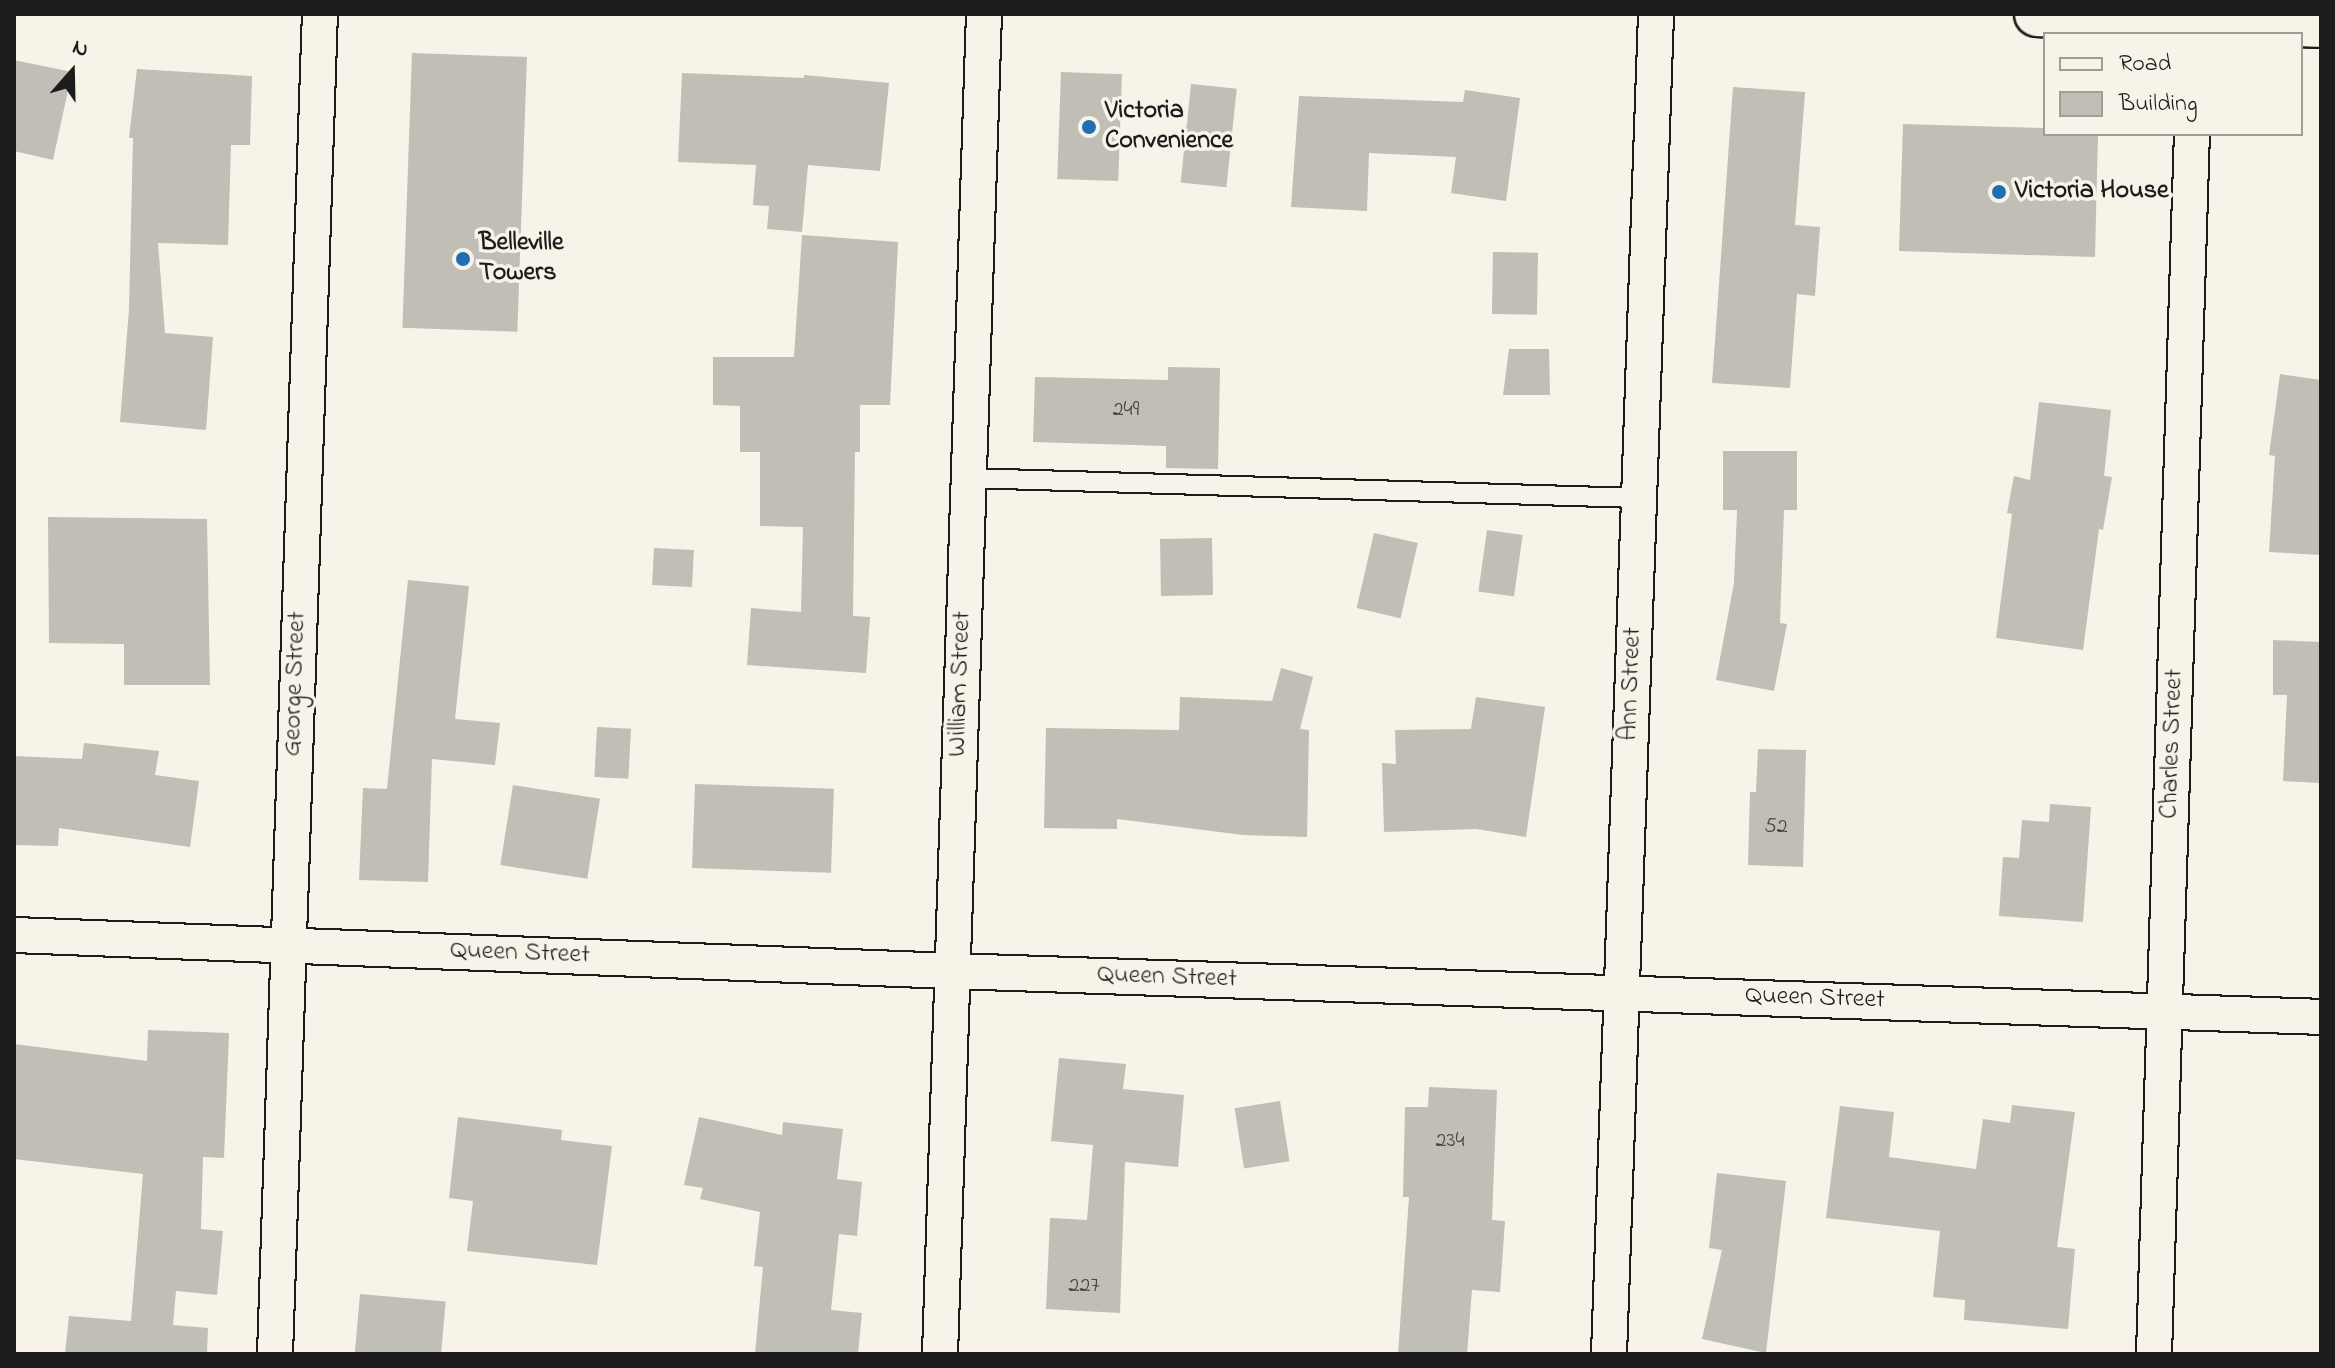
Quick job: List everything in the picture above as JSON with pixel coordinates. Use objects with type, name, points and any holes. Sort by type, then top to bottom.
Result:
[{"type":"street","name":"George Street","points":[[275,1354],[320,14]]},
{"type":"street","name":"William Street","points":[[940,1354],[984,14]]},
{"type":"street","name":"Ann Street","points":[[1609,1354],[1656,14]]},
{"type":"street","points":[[2037,14],[2196,23],[2321,25]]},
{"type":"street","name":"Charles Street","points":[[2154,1354],[2192,136]]},
{"type":"street","name":"Queen Street","points":[[14,935],[952,971],[2321,1017]]},
{"type":"lane","points":[[968,478],[1639,498]]},
{"type":"building","name":"Belleville Towers","points":[[412,53],[527,57],[517,332],[402,328]]},
{"type":"building","points":[[14,60],[72,72],[53,160],[14,151]]},
{"type":"building","points":[[137,69],[252,76],[250,145],[231,145],[228,245],[158,243],[165,333],[213,337],[206,430],[120,422],[129,309],[133,138],[129,138]]},
{"type":"building","name":"Victoria Convenience","points":[[1061,72],[1122,74],[1118,181],[1057,179]]},
{"type":"building","points":[[682,73],[804,78],[804,75],[889,83],[880,171],[808,165],[802,232],[767,229],[769,206],[753,205],[756,165],[678,162]]},
{"type":"building","points":[[1191,84],[1237,89],[1226,187],[1181,182]]},
{"type":"building","points":[[1733,87],[1805,92],[1795,225],[1820,227],[1815,296],[1797,294],[1790,388],[1712,383]]},
{"type":"building","points":[[1465,90],[1520,98],[1506,201],[1451,193],[1456,157],[1369,153],[1367,211],[1291,207],[1299,96],[1463,102]]},
{"type":"building","name":"Victoria House","points":[[1903,124],[2043,128],[2043,136],[2098,136],[2095,257],[1899,251]]},
{"type":"building","points":[[802,235],[898,242],[890,405],[860,405],[860,452],[855,452],[853,616],[870,617],[866,673],[747,665],[751,608],[801,612],[803,527],[760,526],[760,452],[740,452],[740,406],[713,405],[713,357],[794,357]]},
{"type":"building","points":[[1493,252],[1538,253],[1537,315],[1492,314]]},
{"type":"building","points":[[1509,349],[1549,349],[1550,395],[1503,395]]},
{"type":"building","points":[[1168,367],[1220,368],[1218,469],[1166,468],[1166,446],[1033,442],[1035,377],[1168,380]]},
{"type":"building","points":[[2280,374],[2321,380],[2321,555],[2269,552],[2275,456],[2269,455]]},
{"type":"building","points":[[2039,402],[2111,410],[2104,476],[2112,477],[2103,530],[2099,529],[2083,650],[1996,638],[2012,514],[2007,513],[2014,476],[2030,480]]},
{"type":"building","points":[[1723,451],[1797,451],[1797,510],[1784,510],[1780,623],[1787,624],[1774,691],[1716,680],[1734,583],[1737,510],[1723,510]]},
{"type":"building","points":[[48,517],[207,519],[210,685],[124,685],[124,644],[49,643]]},
{"type":"building","points":[[1487,530],[1523,535],[1514,596],[1478,591]]},
{"type":"building","points":[[1374,533],[1418,543],[1401,618],[1357,608]]},
{"type":"building","points":[[1212,538],[1213,595],[1161,596],[1160,539]]},
{"type":"building","points":[[654,548],[694,550],[692,587],[652,585]]},
{"type":"building","points":[[408,580],[469,586],[455,719],[500,723],[495,765],[432,759],[428,882],[359,880],[363,788],[387,789]]},
{"type":"building","points":[[2273,640],[2321,642],[2321,783],[2283,781],[2287,695],[2273,695]]},
{"type":"building","points":[[1281,668],[1313,677],[1300,729],[1309,730],[1307,837],[1243,835],[1117,819],[1117,829],[1044,828],[1046,728],[1179,730],[1180,697],[1272,701]]},
{"type":"building","points":[[1476,697],[1545,707],[1526,837],[1476,829],[1384,832],[1382,763],[1396,764],[1395,730],[1471,729]]},
{"type":"building","points":[[597,727],[631,729],[628,779],[594,777]]},
{"type":"building","points":[[84,743],[159,751],[155,775],[199,781],[190,847],[59,828],[58,846],[14,845],[14,756],[82,759]]},
{"type":"building","points":[[1758,749],[1806,750],[1803,867],[1748,865],[1750,792],[1756,792]]},
{"type":"building","points":[[695,784],[834,789],[831,873],[692,868]]},
{"type":"building","points":[[513,785],[600,799],[587,879],[500,865]]},
{"type":"building","points":[[2050,804],[2091,807],[2083,922],[1999,916],[2003,857],[2019,858],[2022,820],[2049,822]]},
{"type":"building","points":[[148,1030],[229,1033],[224,1158],[203,1157],[201,1229],[223,1231],[217,1295],[176,1291],[173,1325],[208,1328],[207,1354],[65,1354],[69,1316],[131,1321],[143,1174],[14,1159],[14,1044],[147,1061]]},
{"type":"building","points":[[1059,1058],[1126,1064],[1123,1089],[1184,1095],[1178,1167],[1125,1162],[1120,1313],[1046,1309],[1050,1218],[1087,1220],[1093,1145],[1051,1141]]},
{"type":"building","points":[[1429,1087],[1497,1090],[1492,1220],[1505,1221],[1500,1292],[1472,1290],[1467,1354],[1398,1354],[1409,1197],[1403,1197],[1405,1107],[1428,1107]]},
{"type":"building","points":[[1280,1101],[1290,1161],[1244,1168],[1235,1108]]},
{"type":"building","points":[[2012,1105],[2075,1112],[2057,1247],[2075,1249],[2068,1329],[1964,1320],[1965,1300],[1933,1297],[1940,1231],[1826,1218],[1840,1106],[1894,1112],[1889,1157],[1976,1169],[1983,1119],[2010,1123]]},
{"type":"building","points":[[458,1117],[562,1130],[561,1140],[612,1146],[597,1265],[467,1251],[473,1201],[449,1198]]},
{"type":"building","points":[[699,1117],[782,1135],[783,1122],[843,1129],[837,1179],[862,1182],[857,1236],[839,1234],[831,1310],[862,1313],[858,1354],[755,1354],[763,1267],[754,1266],[760,1212],[700,1199],[703,1188],[684,1185]]},
{"type":"building","points":[[1717,1173],[1786,1181],[1766,1353],[1702,1339],[1722,1250],[1709,1248]]},
{"type":"building","points":[[360,1294],[446,1301],[441,1354],[355,1354]]},
{"type":"place","name":"Victoria Convenience","points":[[1089,127]]},
{"type":"place","name":"Victoria House","points":[[1999,192]]},
{"type":"place","name":"Belleville Towers","points":[[463,259]]}]
